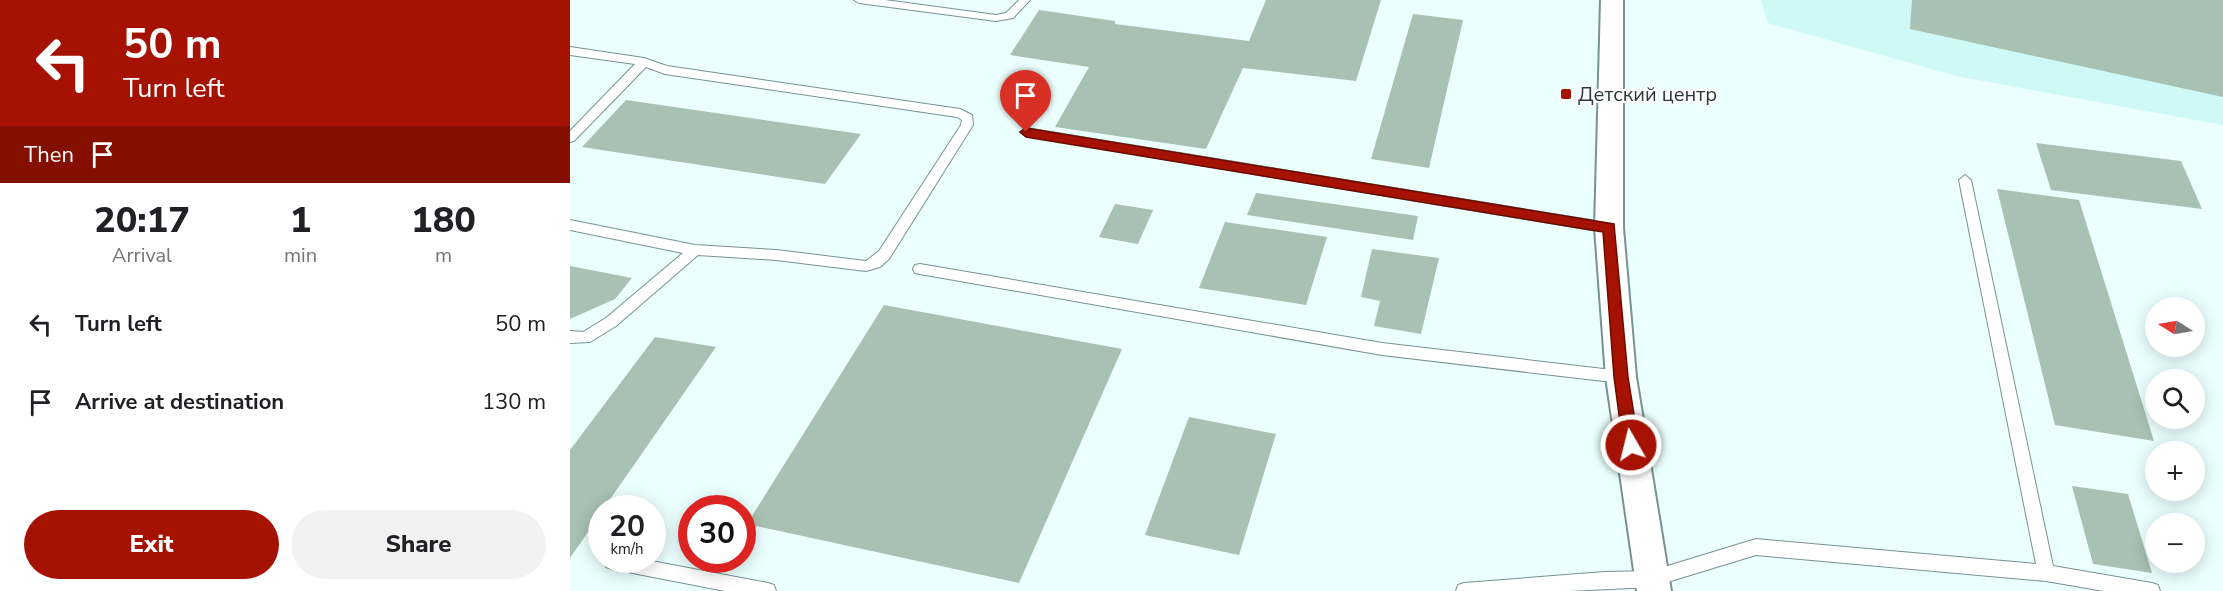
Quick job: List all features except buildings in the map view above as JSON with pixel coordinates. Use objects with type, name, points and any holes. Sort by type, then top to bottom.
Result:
[{"type":"street","points":[[1612,0],[1609,228],[1621,377],[1653,585]]},
{"type":"lane","points":[[859,0],[996,18],[1009,16],[1025,0]]},
{"type":"lane","points":[[570,51],[644,62],[665,70],[960,113],[968,118],[967,125],[884,255],[875,263],[866,266],[776,255],[695,250],[570,225]]},
{"type":"lane","points":[[570,138],[644,62]]},
{"type":"lane","points":[[1026,132],[1609,228]]},
{"type":"lane","points":[[1965,180],[2046,573]]},
{"type":"lane","points":[[570,337],[585,338],[611,322],[695,250]]},
{"type":"lane","points":[[920,270],[1382,349],[1621,377]]},
{"type":"lane","points":[[1464,591],[1604,580],[1653,585],[1756,547],[2046,573],[2152,591]]},
{"type":"lane","points":[[666,571],[768,591]]},
{"type":"shaded area","points":[[1761,0],[2223,0],[2223,125],[1956,76],[1768,23]]},
{"type":"place","name":"Детский центр","points":[[1566,94]]},
{"type":"route","points":[[1026,132],[1609,228],[1621,377],[1631,445]]}]
